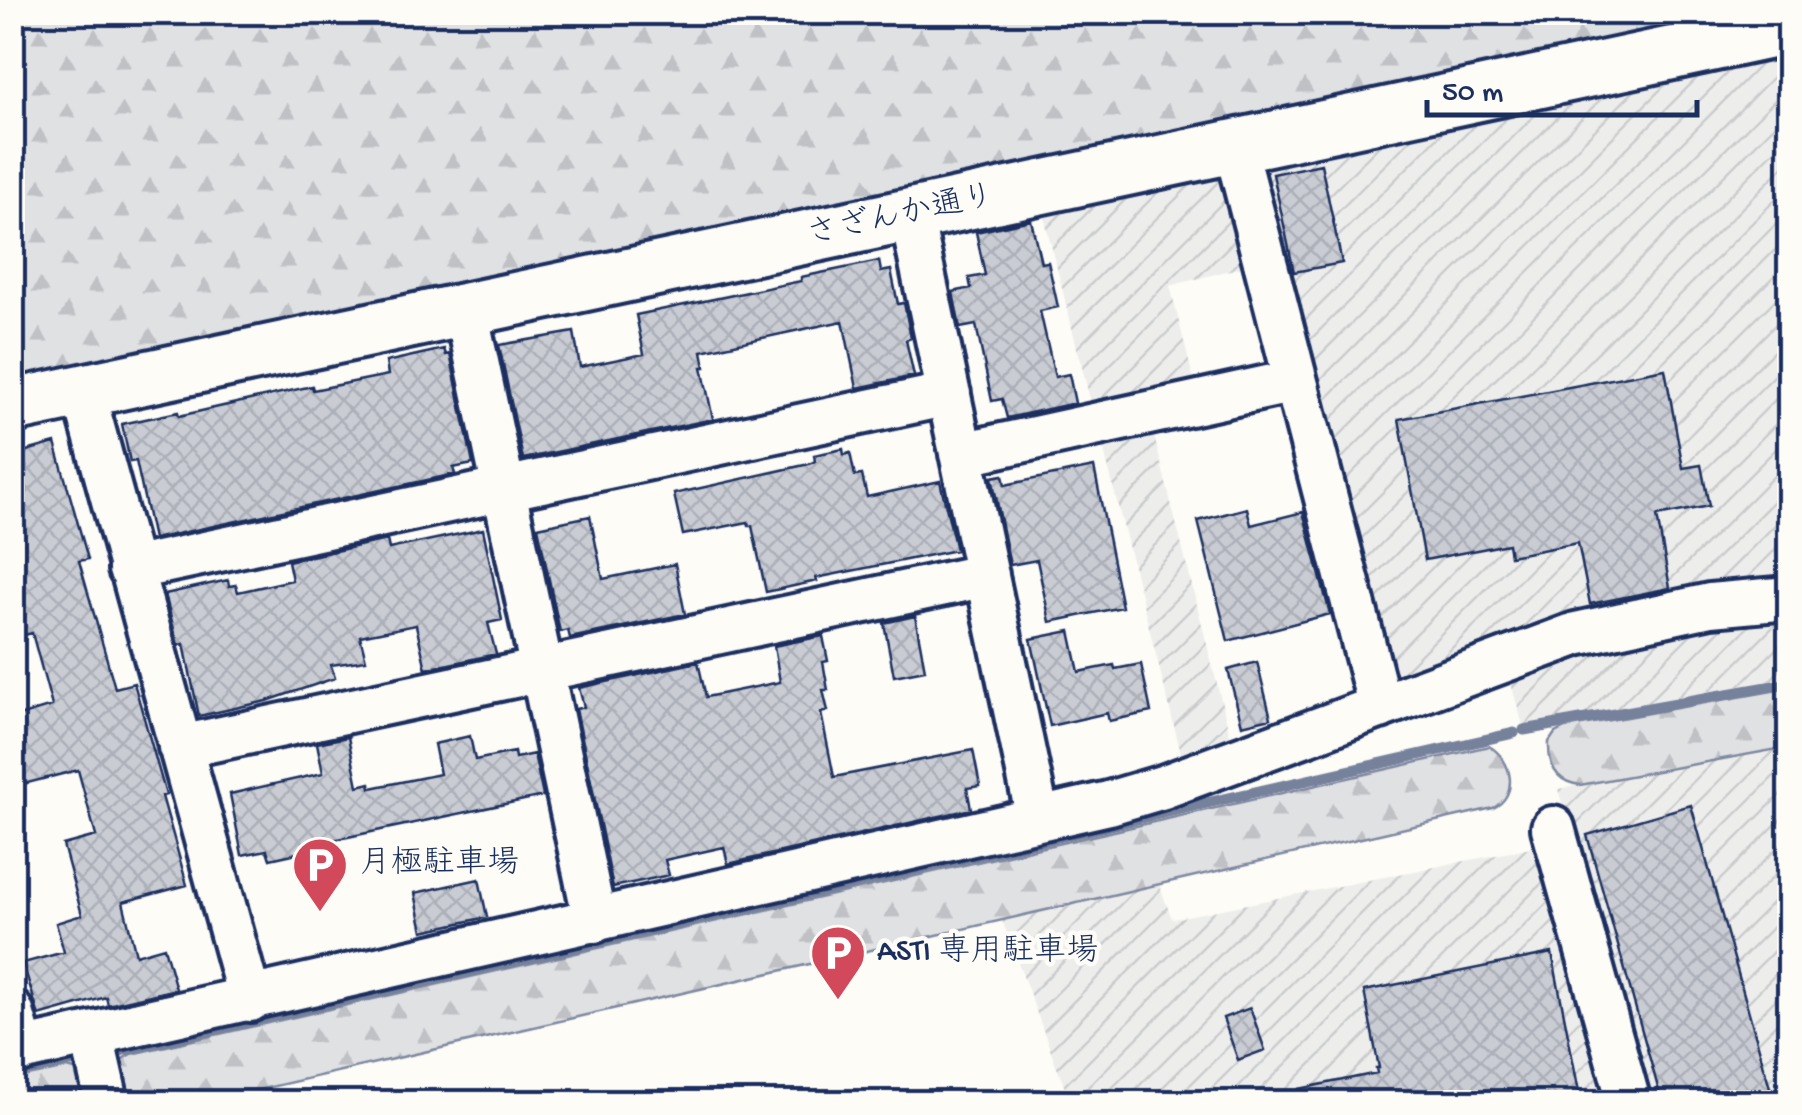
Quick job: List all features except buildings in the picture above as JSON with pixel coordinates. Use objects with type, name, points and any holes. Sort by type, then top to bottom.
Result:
[{"type":"street","name":"さざんか通り","points":[[12,406],[1790,28]]},
{"type":"street","points":[[1235,146],[1380,707]]},
{"type":"street","points":[[911,215],[1038,819]]},
{"type":"street","points":[[466,310],[595,921]]},
{"type":"street","points":[[961,454],[1294,381]]},
{"type":"street","points":[[83,391],[250,1000]]},
{"type":"street","points":[[130,569],[948,394]]},
{"type":"street","points":[[180,747],[987,575]]},
{"type":"street","points":[[16,1038],[92,1036],[1038,819],[1163,787],[1576,634],[1710,605],[1790,598]]},
{"type":"street","points":[[1552,828],[1630,1102]]},
{"type":"street","points":[[92,1036],[106,1102]]},
{"type":"shaded area","points":[[1789,50],[1789,585],[1392,688],[1261,163]]},
{"type":"shaded area","points":[[1218,172],[1232,180],[1253,264],[1170,286],[1197,393],[1094,415],[1042,209]]},
{"type":"shaded area","points":[[1151,424],[1233,747],[1184,765],[1100,435]]},
{"type":"shaded area","points":[[1789,612],[1789,677],[1523,725],[1508,674],[1580,647]]},
{"type":"shaded area","points":[[1789,747],[1789,1102],[1646,1102],[1558,789]]},
{"type":"shaded area","points":[[1541,846],[1613,1102],[1070,1102],[1002,920],[1159,884],[1172,919]]},
{"type":"green space","points":[[1733,13],[13,379],[13,15]]},
{"type":"green space","points":[[1789,688],[1789,747],[1580,785],[1559,776],[1552,765],[1549,742],[1565,728]]},
{"type":"green space","points":[[1489,746],[1503,760],[1510,778],[1507,795],[1493,808],[205,1102],[119,1102],[116,1063],[131,1054]]},
{"type":"green space","points":[[67,1068],[83,1072],[95,1102],[13,1102],[13,1079]]},
{"type":"waterway","points":[[1524,730],[1790,683]]},
{"type":"waterway","points":[[107,1054],[1514,733]]},
{"type":"waterway","points":[[12,1073],[86,1059]]},
{"type":"place","name":"月極駐車場","points":[[320,914]]},
{"type":"place","name":"ASTI 専用駐車場","points":[[838,1002]]}]
